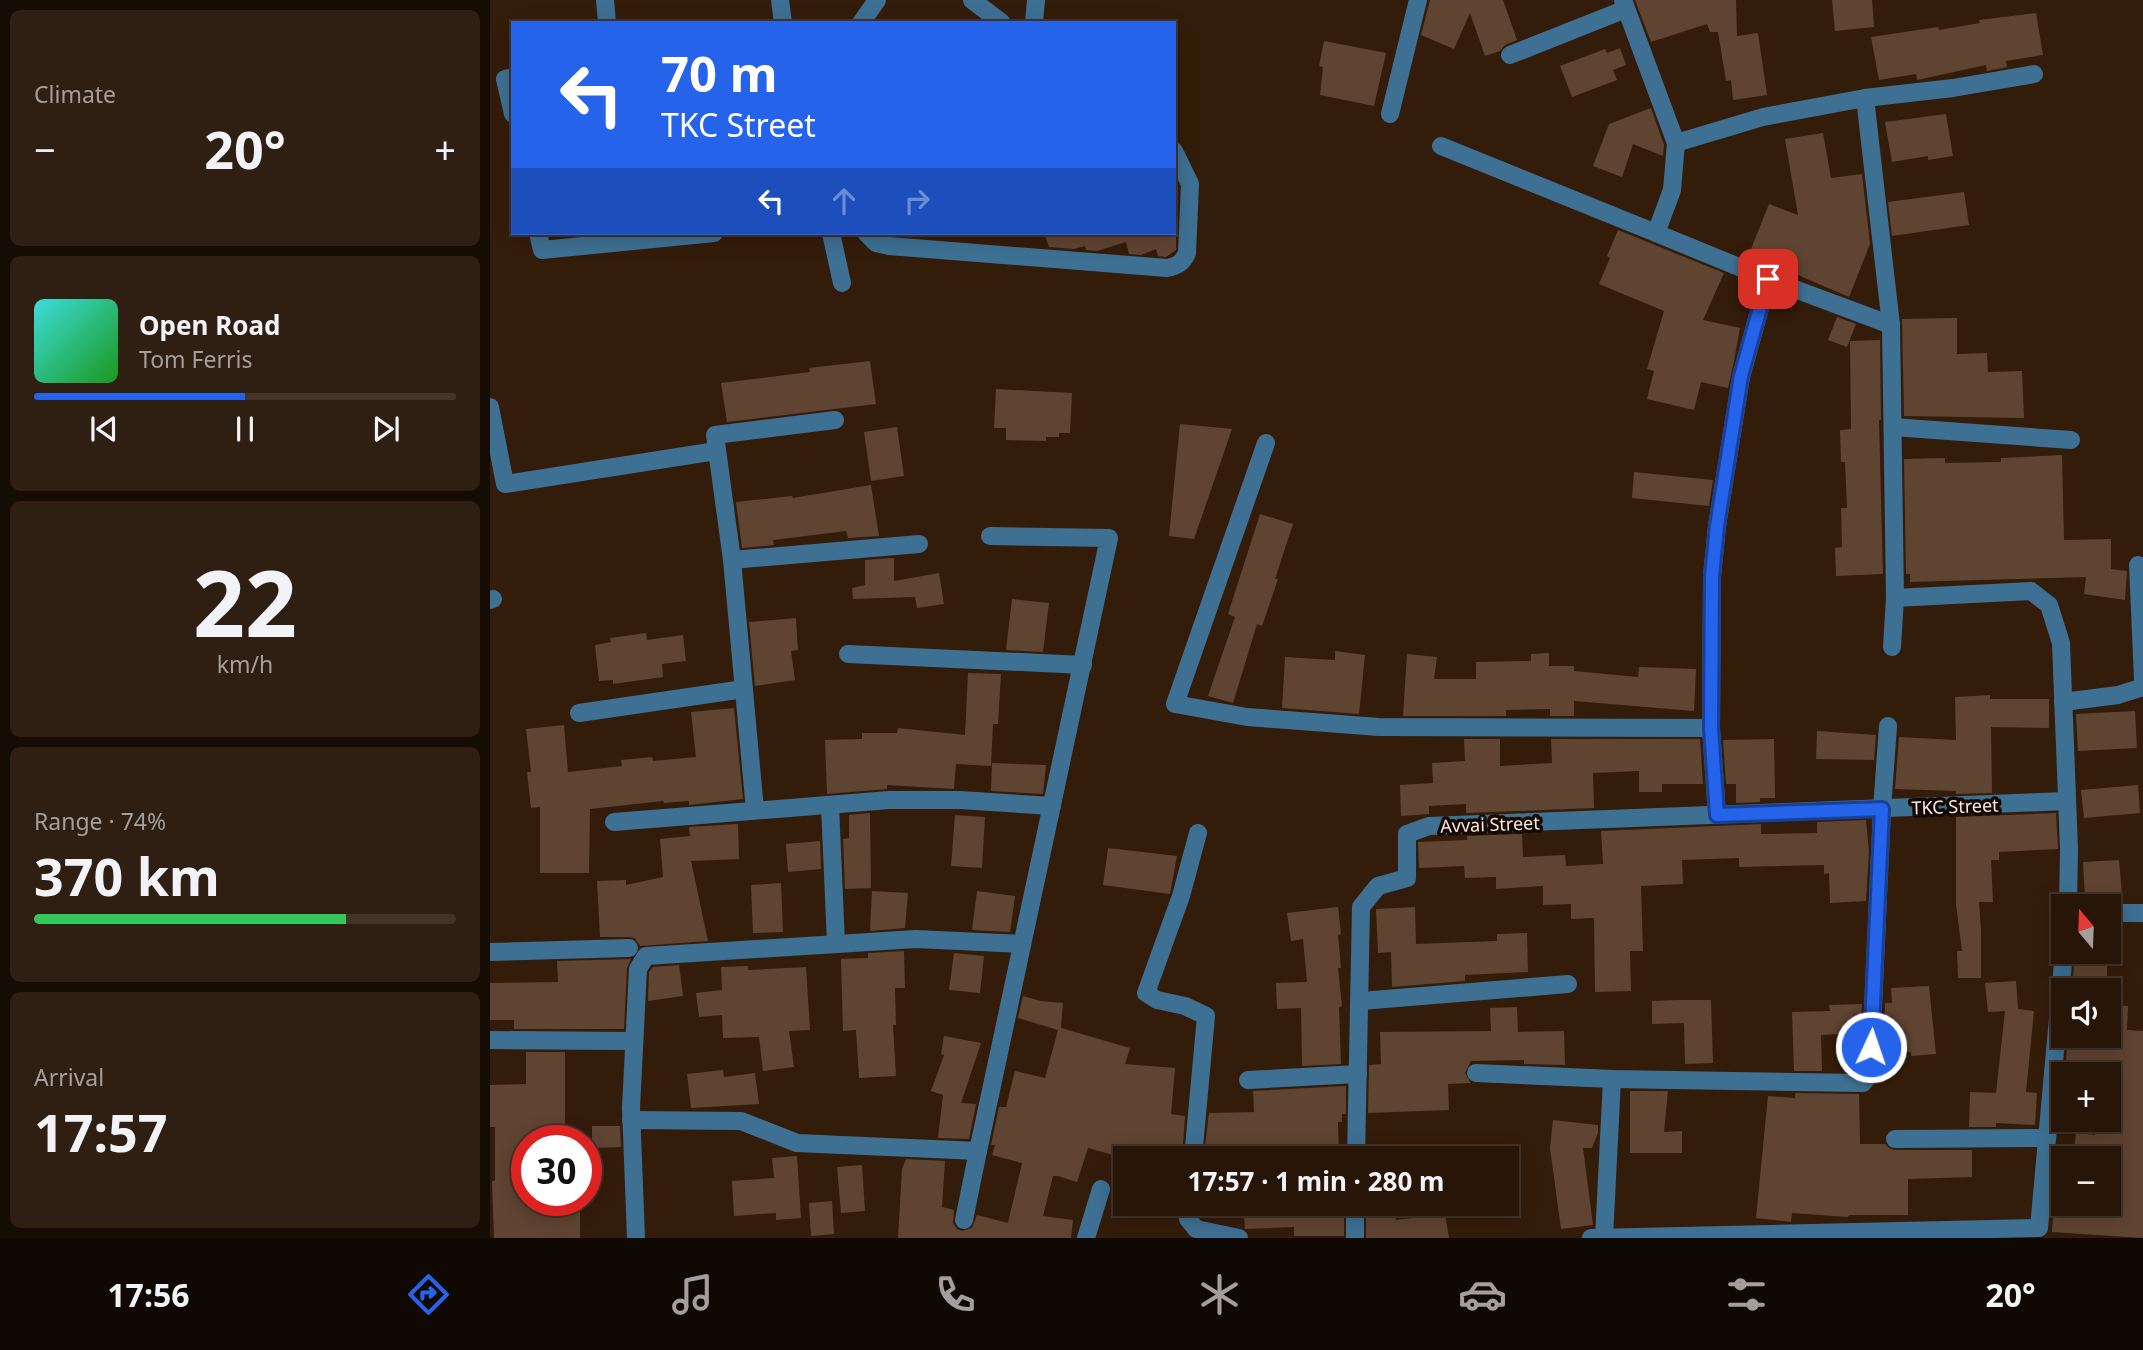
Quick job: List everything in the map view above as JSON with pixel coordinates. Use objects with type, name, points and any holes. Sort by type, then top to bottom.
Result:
[{"type":"street","points":[[605,0],[607,21]]},
{"type":"street","points":[[780,0],[783,21]]},
{"type":"street","points":[[861,21],[877,0]]},
{"type":"street","points":[[972,0],[999,21]]},
{"type":"street","points":[[1034,21],[1036,0]]},
{"type":"street","points":[[1391,114],[1418,0]]},
{"type":"street","points":[[1510,55],[1625,4],[1676,143],[1672,190],[1656,233]]},
{"type":"street","points":[[1676,143],[1763,117],[1866,98],[1953,88],[2035,74]]},
{"type":"street","points":[[511,78],[505,79],[511,105]]},
{"type":"street","points":[[1866,98],[1891,325],[1895,598],[1892,648]]},
{"type":"street","points":[[1441,146],[1768,279],[1891,325]]},
{"type":"street","points":[[868,235],[876,243],[890,246],[1167,268],[1175,266],[1183,261],[1187,253],[1191,184],[1176,155]]},
{"type":"street","points":[[538,235],[541,250],[694,235]]},
{"type":"street","points":[[831,235],[842,282]]},
{"type":"street","points":[[1717,815],[1711,728],[1712,576],[1717,526],[1741,376],[1768,279]]},
{"type":"street","points":[[490,407],[505,484],[716,451]]},
{"type":"street","points":[[755,810],[732,560],[715,435],[835,421]]},
{"type":"street","points":[[1893,427],[2071,440]]},
{"type":"street","points":[[1266,443],[1175,704],[1247,718],[1379,727],[1711,728]]},
{"type":"street","points":[[964,1220],[1109,538],[990,536]]},
{"type":"street","points":[[732,560],[919,544]]},
{"type":"street","points":[[2138,565],[2143,679]]},
{"type":"street","points":[[1895,598],[2031,591],[2049,606],[2060,643],[2068,894]]},
{"type":"street","points":[[848,654],[1083,666]]},
{"type":"street","points":[[2063,702],[2118,695],[2143,687]]},
{"type":"street","points":[[579,713],[744,689]]},
{"type":"street","points":[[1476,1073],[1858,1084],[1867,1079],[1870,1074],[1888,726]]},
{"type":"street","points":[[614,822],[901,800],[960,800],[1052,806]]},
{"type":"street","name":"TKC Street","points":[[1717,815],[2067,801]]},
{"type":"street","points":[[830,805],[836,944]]},
{"type":"street","name":"Avvai Street","points":[[1356,1146],[1361,907],[1378,886],[1407,878],[1407,834],[1429,826],[1717,815]]},
{"type":"street","points":[[1195,1146],[1206,1016],[1185,1006],[1157,1000],[1146,993],[1181,896],[1198,833]]},
{"type":"street","points":[[2121,913],[2143,913]]},
{"type":"street","points":[[636,1238],[631,1121],[638,969],[646,956],[916,939],[1023,944]]},
{"type":"street","points":[[490,952],[629,948]]},
{"type":"street","points":[[1612,1079],[1600,1237],[2039,1228],[2063,964]]},
{"type":"street","points":[[1361,1001],[1569,984]]},
{"type":"street","points":[[490,1040],[634,1041]]},
{"type":"street","points":[[1248,1080],[1358,1074]]},
{"type":"street","points":[[631,1121],[741,1121],[797,1143],[978,1151]]},
{"type":"street","points":[[1895,1139],[2047,1138]]},
{"type":"street","points":[[1086,1238],[1101,1189]]},
{"type":"street","points":[[1188,1216],[1196,1229],[1239,1238]]},
{"type":"street","points":[[1355,1216],[1355,1238]]},
{"type":"building","points":[[1430,0],[1503,0],[1517,40],[1505,45],[1500,51],[1485,56],[1470,13],[1454,49],[1421,35]]},
{"type":"building","points":[[1635,0],[1736,0],[1737,36],[1758,33],[1767,95],[1733,100],[1731,80],[1726,81],[1718,32],[1710,32],[1707,24],[1651,42]]},
{"type":"building","points":[[1832,0],[1872,0],[1874,27],[1835,31]]},
{"type":"building","points":[[2036,13],[2043,55],[2006,61],[2007,67],[1987,71],[1986,65],[1917,80],[1916,74],[1879,80],[1871,37],[1938,27],[1939,30],[1980,23],[1979,20]]},
{"type":"building","points":[[1324,41],[1386,53],[1374,106],[1320,95],[1323,67],[1319,66]]},
{"type":"building","points":[[1620,48],[1626,65],[1613,70],[1617,80],[1572,97],[1560,66],[1605,49],[1607,53]]},
{"type":"building","points":[[1651,108],[1664,145],[1663,156],[1633,144],[1622,177],[1593,166],[1609,124]]},
{"type":"building","points":[[1946,114],[1953,156],[1928,160],[1928,156],[1892,162],[1885,122]]},
{"type":"building","points":[[1823,133],[1831,178],[1862,174],[1870,244],[1849,297],[1749,254],[1769,204],[1798,215],[1785,139]]},
{"type":"building","points":[[1964,192],[1969,225],[1892,236],[1888,202]]},
{"type":"building","points":[[1618,230],[1724,273],[1703,320],[1740,328],[1734,361],[1728,388],[1701,382],[1694,410],[1647,399],[1654,371],[1647,369],[1664,311],[1599,284]]},
{"type":"building","points":[[1045,235],[1176,235],[1176,250],[1166,257],[1158,256],[1156,249],[1141,255],[1129,254],[1126,242],[1097,251],[1086,250],[1085,246],[1074,249],[1049,247]]},
{"type":"building","points":[[1837,317],[1856,324],[1847,347],[1828,340]]},
{"type":"building","points":[[1957,318],[1957,354],[1987,353],[1988,372],[2022,371],[2024,418],[1904,416],[1902,319]]},
{"type":"building","points":[[1880,340],[1883,574],[1836,576],[1835,548],[1842,547],[1841,508],[1847,508],[1845,462],[1841,462],[1840,430],[1851,429],[1850,341]]},
{"type":"building","points":[[870,361],[876,404],[727,422],[721,383],[810,372],[809,368]]},
{"type":"building","points":[[996,389],[1072,393],[1070,433],[1059,433],[1059,437],[1046,437],[1046,441],[1006,440],[1006,428],[994,428]]},
{"type":"building","points":[[1180,424],[1232,429],[1194,539],[1169,536]]},
{"type":"building","points":[[897,427],[904,476],[871,481],[864,432]]},
{"type":"building","points":[[2062,455],[2064,540],[2111,539],[2111,569],[2127,571],[2125,600],[2084,594],[2086,577],[1910,582],[1910,574],[1906,574],[1904,459],[1945,458],[1945,463],[2001,462],[2001,458]]},
{"type":"building","points":[[1634,472],[1713,480],[1709,506],[1632,498]]},
{"type":"building","points":[[871,485],[879,536],[848,538],[846,531],[773,540],[774,545],[742,548],[736,502],[793,498]]},
{"type":"building","points":[[1260,514],[1293,524],[1275,579],[1278,579],[1262,626],[1257,624],[1233,703],[1208,696],[1235,617],[1228,614]]},
{"type":"building","points":[[894,558],[894,581],[939,573],[944,604],[917,608],[915,597],[853,599],[852,588],[865,585],[865,560]]},
{"type":"building","points":[[1012,599],[1049,603],[1043,652],[1006,650]]},
{"type":"building","points":[[796,618],[798,650],[791,651],[795,680],[755,686],[749,622]]},
{"type":"building","points":[[646,633],[647,640],[683,635],[686,661],[662,664],[663,677],[613,684],[613,680],[599,681],[595,645],[611,642],[610,638]]},
{"type":"building","points":[[1335,651],[1365,655],[1359,714],[1282,708],[1285,657],[1335,660]]},
{"type":"building","points":[[1549,653],[1549,666],[1574,666],[1574,671],[1638,677],[1639,667],[1696,669],[1694,711],[1574,701],[1574,716],[1550,716],[1550,709],[1506,710],[1506,716],[1403,716],[1407,654],[1437,657],[1434,679],[1476,679],[1476,662],[1531,661],[1531,654]]},
{"type":"building","points":[[968,673],[1001,674],[998,724],[993,724],[991,766],[956,764],[954,789],[887,785],[887,789],[827,794],[825,740],[862,739],[862,733],[897,733],[898,728],[965,735]]},
{"type":"building","points":[[1990,695],[1990,699],[2049,699],[2049,728],[1991,727],[1992,793],[1956,794],[1956,791],[1895,789],[1899,737],[1956,740],[1955,697]]},
{"type":"building","points":[[734,708],[743,799],[689,805],[689,801],[663,801],[590,809],[589,873],[540,873],[540,807],[531,808],[527,772],[531,772],[526,729],[564,725],[568,772],[622,766],[621,760],[652,757],[653,761],[696,757],[691,712]]},
{"type":"building","points":[[2135,711],[2137,748],[2078,751],[2076,714]]},
{"type":"building","points":[[1817,731],[1876,735],[1874,760],[1816,759]]},
{"type":"building","points":[[1464,739],[1500,739],[1500,766],[1552,763],[1551,739],[1700,739],[1703,784],[1662,784],[1662,792],[1639,792],[1639,771],[1593,773],[1594,808],[1466,813],[1466,804],[1429,806],[1429,814],[1401,816],[1400,785],[1433,783],[1432,763],[1465,761]]},
{"type":"building","points":[[1774,739],[1775,798],[1736,803],[1736,784],[1726,784],[1723,740]]},
{"type":"building","points":[[992,763],[1046,765],[1043,794],[991,791]]},
{"type":"building","points":[[2138,785],[2140,813],[2084,818],[2081,790]]},
{"type":"building","points":[[870,813],[871,888],[845,889],[843,839],[849,838],[849,815]]},
{"type":"building","points":[[2056,813],[2058,849],[1999,852],[1999,860],[1991,860],[1993,902],[1979,902],[1981,978],[1958,978],[1957,951],[1962,951],[1956,904],[1956,817]]},
{"type":"building","points":[[955,815],[985,817],[982,868],[951,866]]},
{"type":"building","points":[[1866,820],[1869,851],[1866,901],[1830,903],[1829,873],[1824,874],[1824,865],[1739,867],[1739,858],[1682,860],[1683,884],[1641,886],[1643,951],[1630,951],[1631,991],[1595,992],[1594,918],[1571,919],[1571,904],[1543,905],[1543,886],[1496,889],[1496,877],[1465,878],[1464,866],[1419,868],[1418,842],[1467,840],[1467,836],[1522,834],[1523,857],[1565,855],[1566,866],[1603,864],[1601,831],[1761,824],[1761,834],[1817,833],[1817,822]]},
{"type":"building","points":[[738,824],[739,859],[691,861],[708,941],[640,946],[635,938],[600,937],[597,881],[626,880],[626,885],[663,877],[660,839],[690,836],[689,827]]},
{"type":"building","points":[[820,841],[821,869],[788,872],[786,844]]},
{"type":"building","points":[[1108,848],[1177,856],[1170,894],[1103,885]]},
{"type":"building","points":[[2119,860],[2122,895],[2085,894],[2083,862]]},
{"type":"building","points":[[781,883],[783,932],[753,933],[751,885]]},
{"type":"building","points":[[872,891],[908,893],[905,928],[870,931]]},
{"type":"building","points":[[977,891],[1015,896],[1010,932],[972,930]]},
{"type":"building","points":[[1338,907],[1341,934],[1338,935],[1341,968],[1338,968],[1342,1006],[1339,1007],[1341,1064],[1302,1066],[1301,1008],[1277,1009],[1276,983],[1307,982],[1303,939],[1291,941],[1287,913]]},
{"type":"building","points":[[1415,907],[1416,944],[1497,941],[1497,934],[1527,933],[1528,972],[1465,975],[1465,981],[1392,987],[1391,952],[1378,953],[1376,909]]},
{"type":"building","points":[[904,951],[905,988],[895,988],[896,1025],[893,1025],[896,1076],[859,1078],[856,1030],[843,1031],[841,959],[868,958],[868,953]]},
{"type":"building","points":[[954,953],[984,956],[980,993],[949,990]]},
{"type":"building","points":[[631,959],[627,968],[624,1029],[514,1029],[514,1020],[490,1020],[490,983],[558,982],[557,961]]},
{"type":"building","points":[[2074,964],[2107,964],[2107,978],[2073,978]]},
{"type":"building","points":[[679,965],[683,996],[648,1001],[649,972],[653,967]]},
{"type":"building","points":[[748,966],[748,970],[806,967],[810,1030],[789,1031],[794,1067],[763,1071],[759,1037],[723,1038],[722,1015],[699,1017],[696,993],[722,990],[721,967]]},
{"type":"building","points":[[2016,981],[2018,1009],[2034,1011],[2026,1092],[2037,1093],[2035,1125],[1996,1123],[1996,1127],[1969,1127],[1970,1092],[1996,1093],[2005,1011],[1988,1012],[1985,983]]},
{"type":"building","points":[[1929,986],[1936,1054],[1883,1054],[1885,1003],[1892,1003],[1891,988]]},
{"type":"building","points":[[1023,996],[1063,1003],[1061,1028],[1130,1048],[1125,1064],[1175,1068],[1171,1114],[1185,1116],[1183,1146],[1113,1146],[1113,1155],[1088,1148],[1077,1182],[1053,1176],[1043,1216],[1073,1220],[1071,1238],[898,1238],[902,1169],[906,1159],[945,1161],[942,1207],[954,1210],[953,1223],[957,1229],[962,1231],[972,1228],[977,1215],[1008,1223],[1022,1163],[992,1155],[995,1145],[991,1145],[999,1107],[1006,1107],[1015,1071],[1045,1078],[1058,1030],[1018,1018]]},
{"type":"building","points":[[1711,1000],[1713,1063],[1685,1064],[1684,1023],[1652,1024],[1652,1001]]},
{"type":"building","points":[[1862,1004],[1860,1033],[1821,1035],[1822,1071],[1794,1071],[1792,1012],[1830,1011],[1829,1005]]},
{"type":"building","points":[[2121,1006],[2128,1006],[2127,1030],[2143,1031],[2143,1238],[2052,1232],[2053,1216],[2121,1216],[2121,1146],[2074,1146],[2076,1133],[2095,1135],[2095,1132],[2121,1132],[2121,1062],[2066,1061],[2067,1048],[2121,1048]]},
{"type":"building","points":[[1517,1007],[1518,1032],[1564,1031],[1565,1065],[1524,1064],[1524,1060],[1471,1061],[1465,1073],[1471,1083],[1448,1084],[1449,1110],[1368,1113],[1369,1065],[1381,1064],[1380,1032],[1491,1031],[1490,1008]]},
{"type":"building","points":[[944,1036],[981,1043],[961,1103],[976,1104],[969,1139],[938,1138],[943,1095],[931,1091],[944,1055],[941,1054]]},
{"type":"building","points":[[526,1052],[565,1052],[565,1125],[511,1125],[511,1216],[580,1216],[580,1238],[494,1238],[492,1181],[495,1181],[495,1127],[490,1127],[490,1085],[526,1084]]},
{"type":"building","points":[[723,1070],[724,1077],[755,1073],[759,1104],[691,1108],[687,1074]]},
{"type":"building","points":[[1346,1086],[1346,1114],[1342,1114],[1342,1122],[1338,1122],[1339,1146],[1205,1146],[1209,1113],[1254,1112],[1253,1091]]},
{"type":"building","points":[[1630,1091],[1668,1091],[1664,1132],[1682,1131],[1682,1153],[1630,1153]]},
{"type":"building","points":[[1795,1093],[1859,1094],[1860,1144],[1885,1144],[1895,1150],[1972,1150],[1972,1177],[1908,1179],[1908,1215],[1848,1217],[1792,1213],[1791,1222],[1756,1218],[1768,1096],[1795,1098]]},
{"type":"building","points":[[1553,1120],[1598,1125],[1592,1148],[1583,1148],[1593,1225],[1561,1229],[1550,1148]]},
{"type":"building","points":[[602,1126],[620,1126],[621,1147],[602,1148]]},
{"type":"building","points":[[797,1156],[801,1218],[776,1220],[776,1213],[734,1216],[732,1181],[774,1178],[772,1158]]},
{"type":"building","points":[[862,1165],[865,1211],[841,1213],[837,1167]]},
{"type":"building","points":[[832,1201],[834,1234],[811,1236],[809,1203]]},
{"type":"building","points":[[1244,1216],[1344,1217],[1344,1236],[1294,1236],[1294,1227],[1245,1229]]},
{"type":"building","points":[[1366,1216],[1396,1216],[1396,1220],[1445,1216],[1449,1238],[1366,1238]]},
{"type":"route","points":[[1768,279],[1741,376],[1717,526],[1712,576],[1711,728],[1717,815],[1882,809],[1871,1047]]}]
